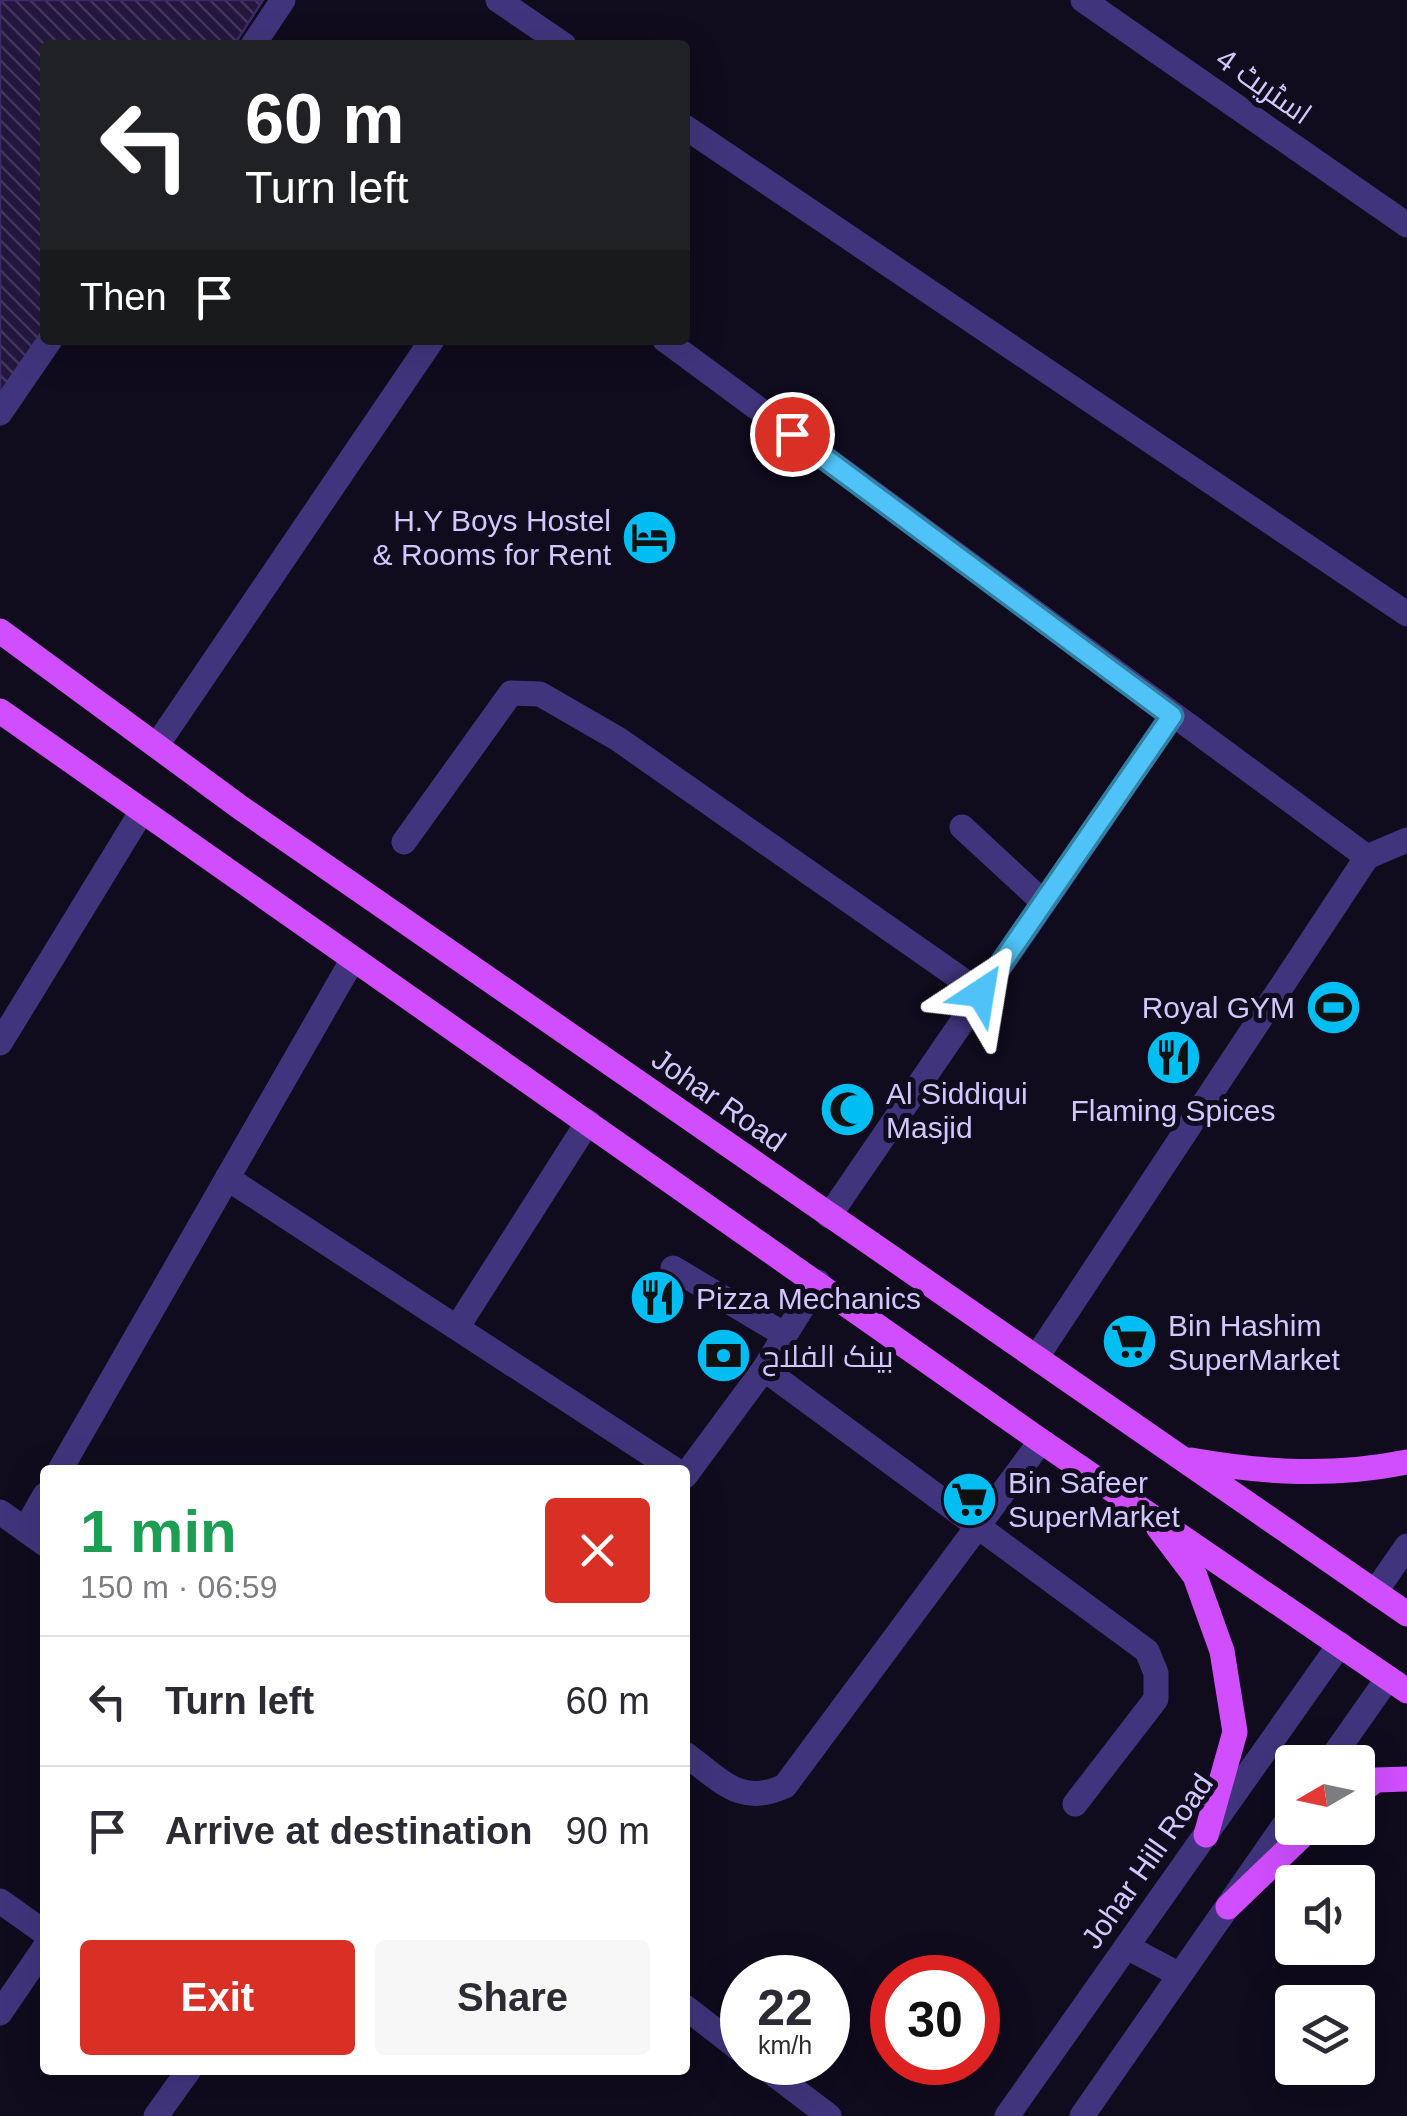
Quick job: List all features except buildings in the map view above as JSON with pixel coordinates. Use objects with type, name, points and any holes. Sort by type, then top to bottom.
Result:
[{"type":"main road","name":"Johar Road","points":[[0,631],[241,808],[1407,1614]]},
{"type":"main road","points":[[0,711],[1041,1441],[1398,1684]]},
{"type":"main road","points":[[1181,1458],[1265,1473],[1349,1473],[1407,1462]]},
{"type":"main road","points":[[1144,1508],[1195,1576],[1222,1651],[1235,1732],[1206,1834]]},
{"type":"main road","points":[[1375,1781],[1407,1779]]},
{"type":"main road","points":[[1228,1906],[1292,1845]]},
{"type":"street","points":[[256,40],[284,0]]},
{"type":"street","points":[[498,0],[557,40]]},
{"type":"street","name":"اسٹریٹ 4","points":[[1083,0],[1407,225]]},
{"type":"street","points":[[690,130],[1407,614]]},
{"type":"street","points":[[0,413],[47,345]]},
{"type":"street","points":[[158,745],[429,345]]},
{"type":"street","points":[[672,345],[1367,857]]},
{"type":"street","points":[[404,842],[511,693],[540,694],[618,738],[981,993]]},
{"type":"street","points":[[829,1216],[1042,900],[1172,716]]},
{"type":"street","points":[[0,1042],[142,811]]},
{"type":"street","points":[[962,826],[1042,900]]},
{"type":"street","points":[[1036,1358],[1367,857],[1407,840]]},
{"type":"street","points":[[64,1465],[353,958]]},
{"type":"street","points":[[458,1326],[588,1122]]},
{"type":"street","points":[[227,1178],[667,1465]]},
{"type":"street","points":[[673,1268],[785,1335]]},
{"type":"street","points":[[690,1469],[764,1369],[818,1282]]},
{"type":"street","points":[[764,1369],[1147,1651],[1156,1673],[1156,1699],[1076,1804]]},
{"type":"street","points":[[690,1758],[739,1793],[762,1797],[785,1786],[1041,1441]]},
{"type":"street","points":[[0,1512],[35,1537]]},
{"type":"street","points":[[1376,1592],[1407,1546]]},
{"type":"street","name":"Johar Hill Road","points":[[1008,2116],[1340,1644]]},
{"type":"street","points":[[1344,1745],[1398,1684]]},
{"type":"street","points":[[1082,2116],[1275,1838]]},
{"type":"street","points":[[0,1901],[40,1929]]},
{"type":"street","points":[[1127,1947],[1180,1974]]},
{"type":"street","points":[[0,2013],[40,1955]]},
{"type":"street","points":[[690,2012],[720,2034]]},
{"type":"street","points":[[156,2116],[185,2075]]},
{"type":"street","points":[[788,2085],[829,2116]]},
{"type":"place","name":"H.Y Boys Hostel & Rooms for Rent","points":[[650,537]]},
{"type":"place","name":"Royal GYM","points":[[1334,1007]]},
{"type":"place","name":"Flaming Spices","points":[[1173,1058]]},
{"type":"place","name":"Al Siddiqui Masjid","points":[[847,1110]]},
{"type":"place","name":"Pizza Mechanics","points":[[657,1298]]},
{"type":"place","name":"Bin Hashim SuperMarket","points":[[1129,1342]]},
{"type":"place","name":"بینک الفلاح","points":[[723,1356]]},
{"type":"place","name":"Bin Safeer SuperMarket","points":[[969,1499]]},
{"type":"route","points":[[792,434],[1172,716],[981,993]]}]
